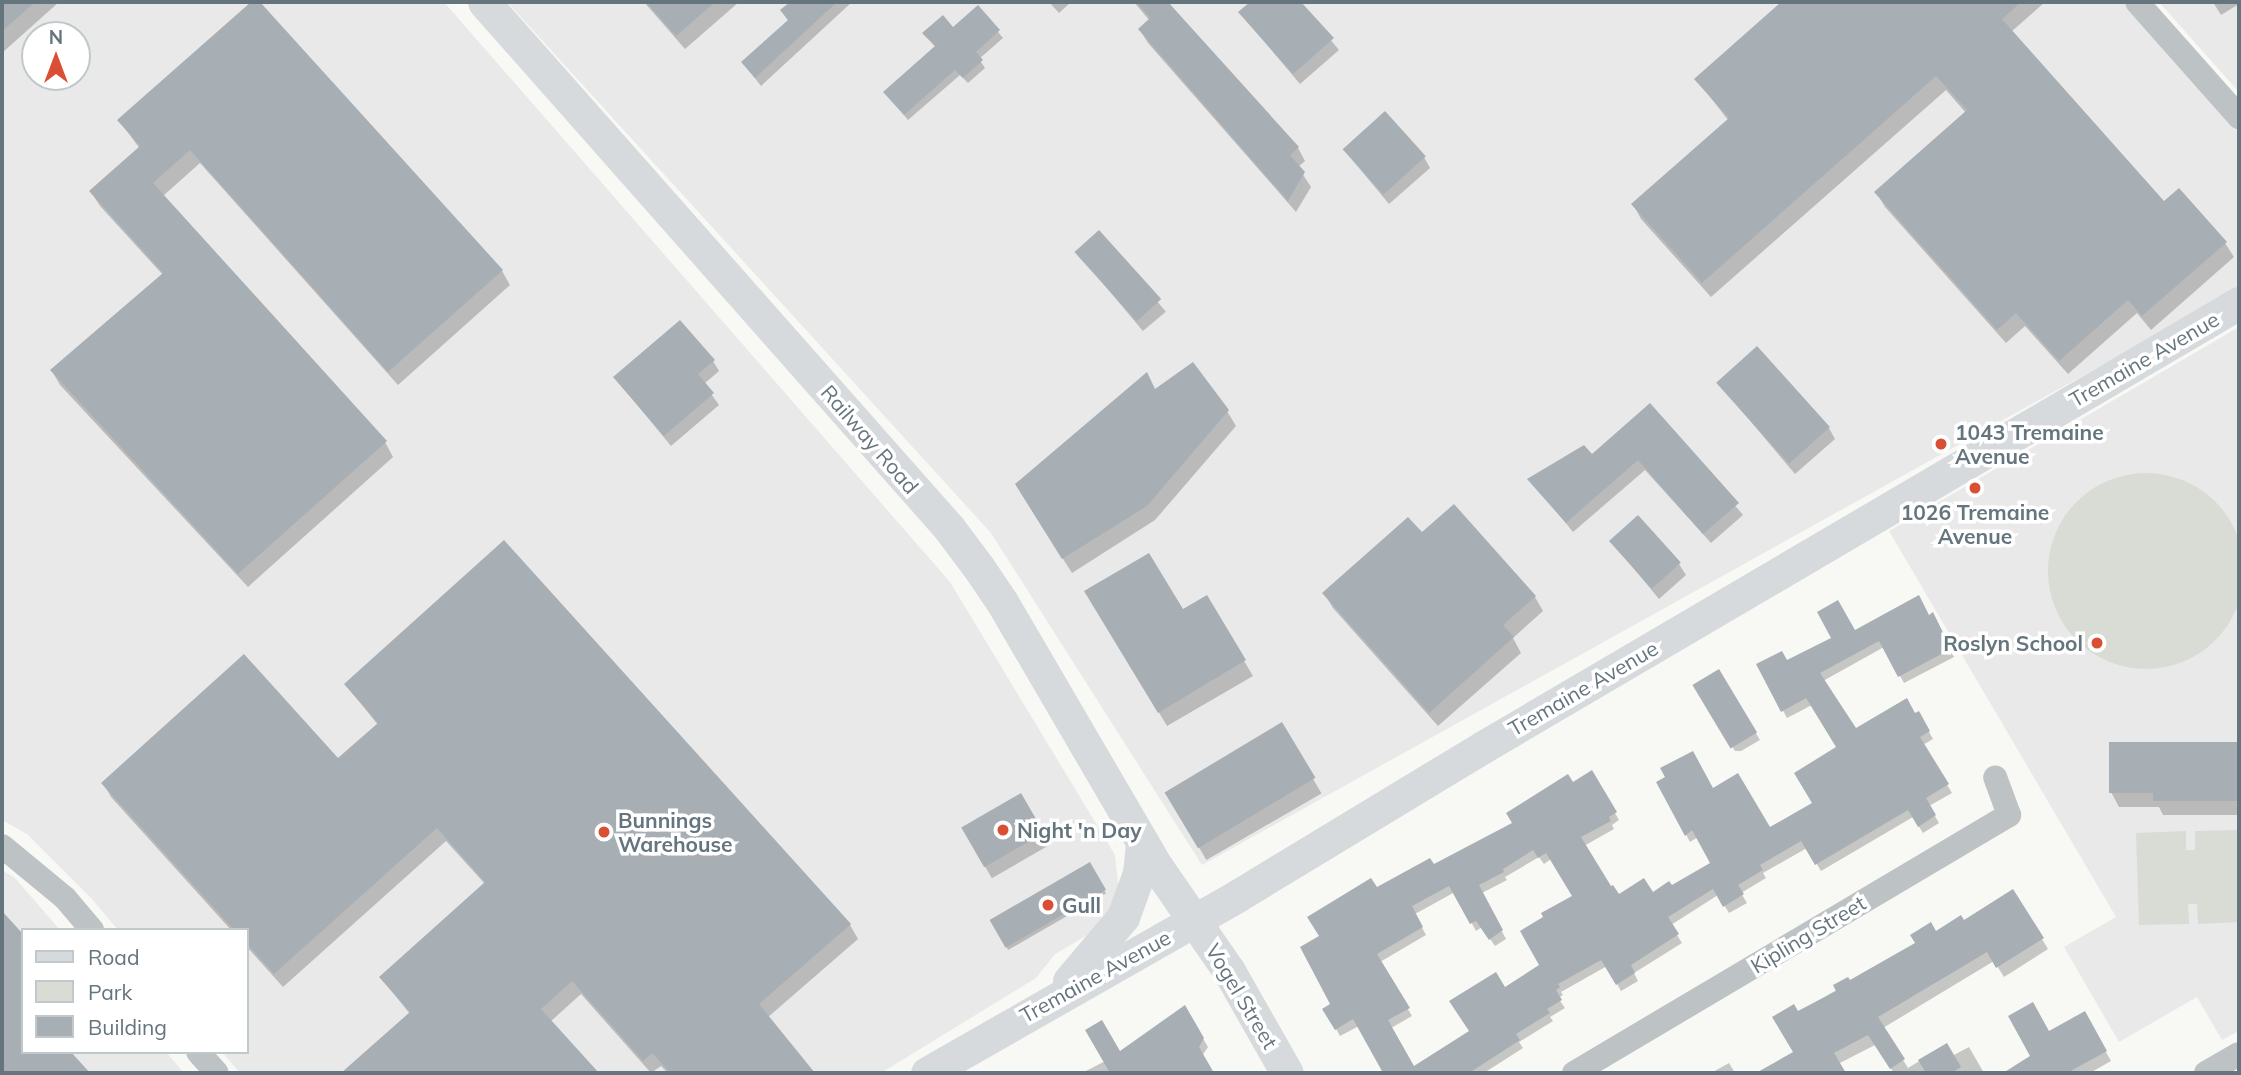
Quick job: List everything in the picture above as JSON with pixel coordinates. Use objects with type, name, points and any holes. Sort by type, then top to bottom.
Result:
[{"type":"main road","name":"Railway Road","points":[[484,2],[949,528],[1002,602],[1142,842],[1195,920]]},
{"type":"main road","name":"Tremaine Avenue","points":[[927,1073],[1195,920],[1483,747],[2239,303]]},
{"type":"main road","points":[[1050,1001],[1123,917],[1139,873],[1142,842]]},
{"type":"main road","name":"Vogel Street","points":[[1195,920],[1229,971],[1287,1073]]},
{"type":"street","points":[[2137,2],[2239,117]]},
{"type":"street","name":"Kipling Street","points":[[1574,1073],[2008,815],[1995,777]]},
{"type":"street","points":[[2,846],[65,898],[90,928]]},
{"type":"street","points":[[200,1054],[217,1073]]},
{"type":"street","points":[[2206,1073],[2239,1054]]},
{"type":"shaded area","points":[[2,2],[444,2],[950,582],[1115,855],[1119,893],[1098,929],[1055,954],[1036,978],[881,1073],[240,1073],[224,1054],[248,1054],[248,928],[116,928],[91,898],[27,834],[2,820]]},
{"type":"shaded area","points":[[507,2],[2122,2],[2239,130],[2239,289],[1202,865],[991,533]]},
{"type":"shaded area","points":[[2159,2],[2239,2],[2239,92]]},
{"type":"shaded area","name":"Roslyn School","points":[[2239,327],[2239,1031],[2222,1040],[2197,997],[2119,1042],[2064,947],[2116,917],[1889,531]]},
{"type":"shaded area","points":[[2,870],[15,878],[58,928],[21,928],[21,1054],[168,1054],[184,1073],[2,1073]]},
{"type":"green space","points":[[2146,473],[2184,480],[2215,502],[2237,533],[2242,552],[2242,590],[2237,609],[2215,640],[2184,662],[2146,669],[2108,662],[2077,640],[2055,609],[2048,571],[2055,533],[2077,502],[2108,480]]},
{"type":"green space","points":[[2239,830],[2239,922],[2198,924],[2197,904],[2188,904],[2189,924],[2139,925],[2136,833],[2186,831],[2186,850],[2195,850],[2195,831]]},
{"type":"building","points":[[2,2],[35,2],[2,31]]},
{"type":"building","points":[[251,2],[260,2],[503,270],[388,372],[190,150],[153,183],[387,441],[238,574],[50,370],[163,273],[89,191],[140,146],[117,120]]},
{"type":"building","points":[[646,2],[715,2],[676,36]]},
{"type":"building","points":[[790,2],[837,2],[755,78],[741,62],[788,20],[780,10]]},
{"type":"building","points":[[1136,2],[1168,2],[1299,147],[1290,155],[1305,172],[1288,201],[1138,29],[1150,18]]},
{"type":"building","points":[[1250,2],[1301,2],[1334,38],[1293,74],[1238,12]]},
{"type":"building","points":[[1781,2],[2021,2],[2002,19],[2164,201],[2179,188],[2227,242],[2142,316],[2128,300],[2059,361],[2016,313],[1997,330],[1874,192],[1967,110],[1936,76],[1702,283],[1631,204],[1729,118],[1694,79]]},
{"type":"building","points":[[978,5],[1000,30],[976,52],[983,60],[963,78],[955,70],[904,115],[883,92],[935,46],[922,33],[943,15],[953,27]]},
{"type":"building","points":[[1385,111],[1426,156],[1383,194],[1343,149]]},
{"type":"building","points":[[1099,230],[1161,299],[1137,321],[1074,252]]},
{"type":"building","points":[[680,320],[715,360],[698,374],[714,393],[664,436],[613,377]]},
{"type":"building","points":[[1757,346],[1830,427],[1789,464],[1716,383]]},
{"type":"building","points":[[1193,362],[1229,410],[1147,506],[1062,559],[1015,484],[1147,372],[1155,389]]},
{"type":"building","points":[[1650,403],[1739,503],[1703,534],[1638,460],[1566,523],[1527,479],[1584,445],[1592,454]]},
{"type":"building","points":[[1454,504],[1536,596],[1503,625],[1514,637],[1429,713],[1322,593],[1408,517],[1422,532]]},
{"type":"building","points":[[1638,515],[1681,563],[1652,589],[1609,541]]},
{"type":"building","name":"Bunnings Warehouse","points":[[504,540],[851,924],[759,1004],[815,1073],[671,1073],[652,1053],[643,1061],[572,981],[541,1009],[599,1073],[341,1073],[410,1012],[379,977],[485,882],[437,828],[274,974],[248,945],[248,928],[232,928],[101,783],[244,654],[338,758],[378,723],[344,684]]},
{"type":"building","points":[[1149,553],[1183,609],[1207,595],[1246,660],[1158,713],[1084,591]]},
{"type":"building","points":[[1919,595],[1929,615],[1933,612],[1951,649],[1898,677],[1879,641],[1820,673],[1856,728],[1907,698],[1915,713],[1919,711],[1930,731],[1920,737],[1949,784],[1926,798],[1936,815],[1918,827],[1908,810],[1815,865],[1801,841],[1760,865],[1763,870],[1738,885],[1744,894],[1723,907],[1713,889],[1668,917],[1679,934],[1631,965],[1635,973],[1616,985],[1601,960],[1558,984],[1560,987],[1556,990],[1562,1000],[1547,1009],[1550,1013],[1516,1034],[1520,1040],[1469,1073],[1383,1073],[1353,1019],[1335,1030],[1322,1009],[1330,1004],[1300,947],[1319,936],[1307,917],[1371,878],[1377,887],[1430,858],[1434,864],[1512,823],[1506,813],[1568,774],[1573,782],[1592,770],[1617,812],[1609,817],[1611,821],[1581,837],[1611,886],[1613,885],[1619,894],[1644,878],[1653,892],[1669,881],[1672,885],[1710,863],[1692,830],[1685,836],[1656,782],[1665,777],[1660,768],[1693,751],[1713,788],[1738,773],[1770,827],[1812,803],[1794,773],[1836,747],[1806,698],[1781,712],[1756,664],[1782,651],[1787,660],[1831,638],[1817,612],[1838,600],[1855,630]],"holes":[[[1533,850],[1538,858],[1546,853],[1572,896],[1541,913],[1543,917],[1520,931],[1539,965],[1505,987],[1496,972],[1449,1001],[1469,1031],[1414,1066],[1388,1020],[1410,1008],[1377,954],[1423,927],[1412,906],[1449,886],[1470,924],[1476,921],[1489,940],[1503,930],[1479,885],[1504,872],[1503,869]]]},
{"type":"building","points":[[1719,669],[1757,732],[1731,748],[1692,685]]},
{"type":"building","points":[[1282,722],[1315,778],[1198,848],[1165,793]]},
{"type":"building","points":[[2109,742],[2239,742],[2239,801],[2153,801],[2153,793],[2109,793]]},
{"type":"building","name":"Night 'n Day","points":[[1021,793],[1044,833],[984,867],[961,828]]},
{"type":"building","name":"Gull","points":[[1090,862],[1106,890],[1006,948],[990,920]]},
{"type":"building","points":[[2013,889],[2044,938],[1996,968],[1987,952],[1878,1017],[1905,1059],[1890,1069],[1868,1035],[1834,1053],[1846,1073],[1756,1073],[1793,1052],[1772,1017],[1794,1004],[1798,1011],[1836,991],[1833,985],[1848,977],[1850,980],[1915,943],[1910,935],[1931,922],[1936,931],[1961,915],[1964,920]]},
{"type":"building","points":[[2,911],[21,932],[21,1054],[73,1054],[90,1073],[2,1073]]},
{"type":"building","points":[[2033,1002],[2049,1031],[2085,1011],[2107,1051],[2067,1073],[2003,1073],[2030,1056],[2008,1016]]},
{"type":"building","points":[[1185,1005],[1204,1038],[1199,1047],[1214,1073],[1110,1073],[1085,1030],[1102,1020],[1120,1051]]},
{"type":"building","points":[[1947,1043],[1961,1067],[1951,1073],[1926,1073],[1918,1060]]},
{"type":"place","name":"1043 Tremaine Avenue","points":[[1941,444]]},
{"type":"place","name":"1026 Tremaine Avenue","points":[[1975,488]]},
{"type":"place","name":"Roslyn School","points":[[2097,643]]},
{"type":"place","name":"Night 'n Day","points":[[1003,830]]},
{"type":"place","name":"Bunnings Warehouse","points":[[604,832]]},
{"type":"place","name":"Gull","points":[[1048,905]]}]
